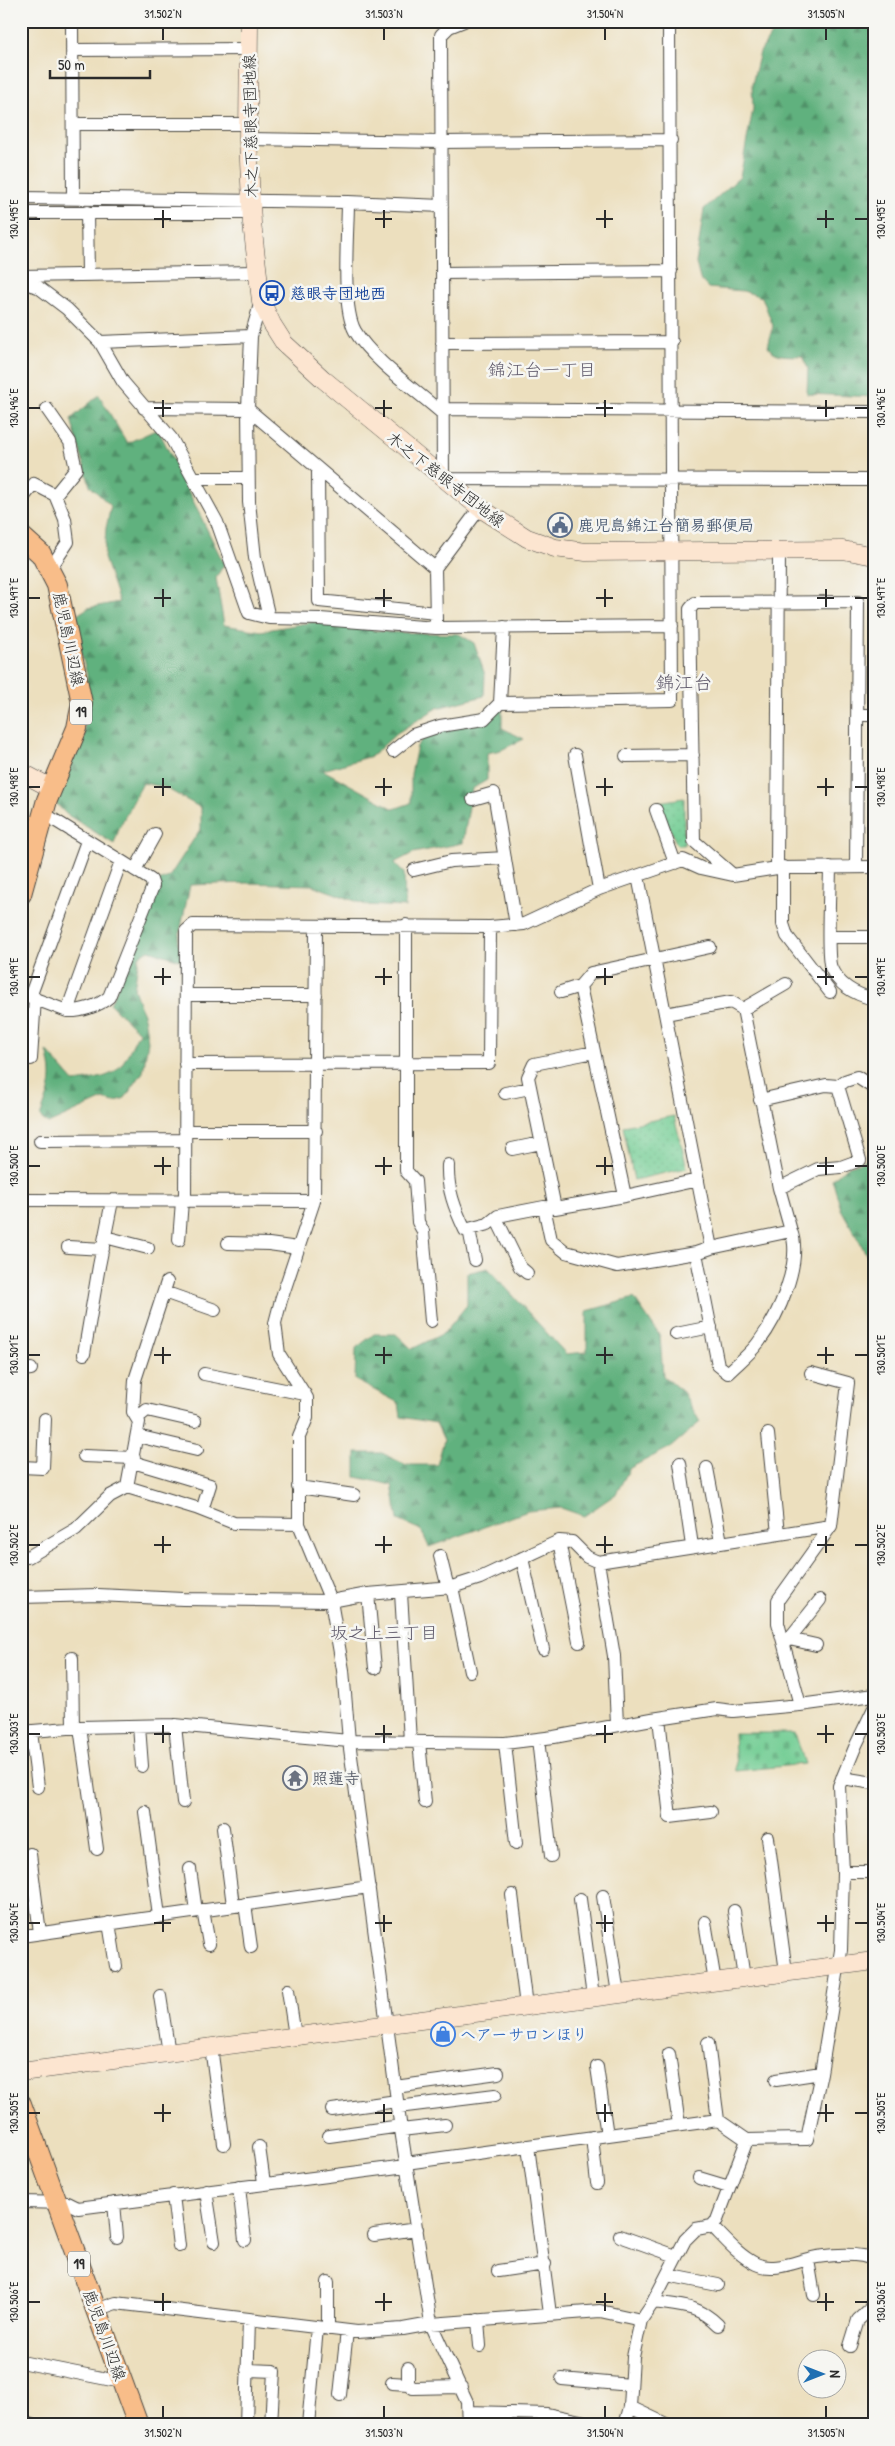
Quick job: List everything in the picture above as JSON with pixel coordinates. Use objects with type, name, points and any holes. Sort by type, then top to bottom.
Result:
[{"type":"main road","name":"鹿児島川辺線","points":[[21,536],[37,549],[50,569],[60,597],[82,703],[77,728],[51,788],[43,813],[21,894]]},
{"type":"main road","name":"鹿児島川辺線","points":[[21,2104],[138,2425]]},
{"type":"street","points":[[72,21],[73,197]]},
{"type":"street","name":"木之下慈眼寺団地線","points":[[249,21],[248,131],[256,272],[261,301],[284,343],[443,479],[480,508],[527,538],[555,548],[586,552],[843,550],[874,556]]},
{"type":"street","points":[[464,21],[449,27],[441,35],[443,479],[874,480]]},
{"type":"street","points":[[500,703],[672,700],[673,552],[669,21]]},
{"type":"street","points":[[72,50],[249,49]]},
{"type":"street","points":[[73,124],[248,131],[442,142],[671,140]]},
{"type":"street","points":[[21,198],[73,197],[251,207]]},
{"type":"street","points":[[21,213],[251,207],[348,202],[442,206]]},
{"type":"street","points":[[348,202],[347,302],[354,330],[370,351],[443,412],[874,412]]},
{"type":"street","points":[[87,212],[88,273]]},
{"type":"street","points":[[442,273],[671,271]]},
{"type":"street","points":[[21,276],[88,273],[256,272]]},
{"type":"street","points":[[21,282],[38,287],[67,309],[100,342],[123,382],[172,438],[217,522],[250,613],[269,618],[320,619],[436,628],[672,626]]},
{"type":"street","points":[[261,301],[252,336],[248,409],[248,478],[255,558],[269,618]]},
{"type":"street","points":[[100,342],[252,336]]},
{"type":"street","points":[[442,343],[672,342]]},
{"type":"street","points":[[144,408],[248,409],[435,568]]},
{"type":"street","points":[[48,409],[70,442],[76,469],[56,495]]},
{"type":"street","points":[[318,469],[319,601],[436,613]]},
{"type":"street","points":[[193,478],[248,478]]},
{"type":"street","points":[[21,500],[34,484],[56,495],[65,519],[68,542],[50,569]]},
{"type":"street","points":[[436,628],[435,568],[480,508]]},
{"type":"street","points":[[779,551],[780,868],[783,924],[788,936],[830,992]]},
{"type":"street","points":[[733,875],[694,841],[690,609],[695,602],[858,602],[856,867]]},
{"type":"street","points":[[393,751],[413,735],[440,726],[484,719],[500,703],[504,627]]},
{"type":"street","points":[[858,715],[874,715]]},
{"type":"street","points":[[575,755],[599,889]]},
{"type":"street","points":[[626,756],[693,755]]},
{"type":"street","points":[[21,772],[51,788]]},
{"type":"street","points":[[473,799],[494,793],[516,925]]},
{"type":"street","points":[[656,810],[675,862]]},
{"type":"street","points":[[29,997],[67,1011],[76,1012],[104,1001],[109,997],[153,886],[151,880],[43,813]]},
{"type":"street","points":[[135,870],[155,834]]},
{"type":"street","points":[[31,1059],[29,997],[87,841]]},
{"type":"street","points":[[414,870],[451,861],[505,858]]},
{"type":"street","points":[[179,1240],[183,1201],[185,1135],[186,930],[193,925],[490,927],[516,925],[524,924],[599,889],[683,860],[701,868],[733,875],[780,868],[874,867]]},
{"type":"street","points":[[67,1011],[121,861]]},
{"type":"street","points":[[830,867],[831,968],[842,982],[857,995],[874,998]]},
{"type":"street","points":[[638,876],[712,1248]]},
{"type":"street","points":[[406,925],[406,1171],[415,1180],[418,1222],[423,1231],[431,1321]]},
{"type":"street","points":[[316,926],[314,1201],[275,1323],[279,1354],[307,1398],[307,1418],[299,1436],[298,1487],[300,1524],[331,1600],[343,1670],[349,1741],[395,2087],[430,2324],[461,2387],[469,2419],[547,2414],[600,2425]]},
{"type":"street","points":[[185,1064],[316,1062],[489,1063],[490,927]]},
{"type":"street","points":[[830,937],[874,937]]},
{"type":"street","points":[[561,992],[580,986],[591,973],[710,947]]},
{"type":"street","points":[[743,1008],[786,984]]},
{"type":"street","points":[[580,986],[626,1196]]},
{"type":"street","points":[[186,995],[316,994]]},
{"type":"street","points":[[666,1014],[731,1002],[743,1008]]},
{"type":"street","points":[[696,1253],[718,1365],[728,1373],[758,1343],[784,1296],[796,1244],[779,1188],[743,1008]]},
{"type":"street","points":[[594,1052],[534,1064],[528,1077],[541,1143],[551,1240],[566,1252],[617,1266],[696,1253],[792,1231]]},
{"type":"street","points":[[760,1100],[826,1085],[838,1086],[845,1080],[857,1078],[874,1088]]},
{"type":"street","points":[[779,1188],[818,1169],[841,1167],[860,1160],[838,1086]]},
{"type":"street","points":[[505,1093],[530,1088]]},
{"type":"street","points":[[40,1141],[316,1130]]},
{"type":"street","points":[[512,1150],[541,1143]]},
{"type":"street","points":[[448,1165],[448,1180],[456,1212],[466,1230],[488,1224],[496,1218],[626,1196],[698,1180]]},
{"type":"street","points":[[21,1200],[314,1201]]},
{"type":"street","points":[[84,1354],[112,1201]]},
{"type":"street","points":[[496,1218],[520,1267],[527,1273]]},
{"type":"street","points":[[469,1229],[475,1260]]},
{"type":"street","points":[[68,1247],[104,1243],[148,1248]]},
{"type":"street","points":[[228,1243],[269,1244],[298,1248]]},
{"type":"street","points":[[127,1487],[139,1422],[133,1412],[135,1380],[166,1287],[215,1310]]},
{"type":"street","points":[[676,1334],[711,1327]]},
{"type":"street","points":[[800,1706],[787,1642],[778,1623],[778,1600],[831,1526],[848,1383],[811,1373]]},
{"type":"street","points":[[204,1374],[305,1394]]},
{"type":"street","points":[[137,1418],[147,1410],[195,1421]]},
{"type":"street","points":[[21,1467],[43,1468],[46,1419]]},
{"type":"street","points":[[768,1434],[778,1534]]},
{"type":"street","points":[[137,1436],[197,1450]]},
{"type":"street","points":[[84,1456],[133,1460],[210,1485],[202,1510]]},
{"type":"street","points":[[680,1463],[692,1546]]},
{"type":"street","points":[[707,1468],[720,1542]]},
{"type":"street","points":[[21,1556],[28,1557],[76,1529],[110,1496],[127,1487],[202,1510],[234,1523],[300,1524]]},
{"type":"street","points":[[298,1487],[354,1495]]},
{"type":"street","points":[[21,1597],[98,1595],[183,1599],[331,1600],[368,1594],[450,1588],[480,1578],[559,1541],[572,1542],[587,1557],[598,1562],[831,1526]]},
{"type":"street","points":[[559,1541],[579,1642]]},
{"type":"street","points":[[440,1556],[450,1588],[470,1671]]},
{"type":"street","points":[[522,1558],[543,1649]]},
{"type":"street","points":[[598,1562],[614,1656],[617,1725]]},
{"type":"street","points":[[401,1593],[415,1741],[424,1802]]},
{"type":"street","points":[[368,1594],[375,1668]]},
{"type":"street","points":[[787,1642],[820,1600]]},
{"type":"street","points":[[573,1614],[586,1612]]},
{"type":"street","points":[[787,1642],[816,1645]]},
{"type":"street","points":[[72,1658],[77,1727],[97,1849]]},
{"type":"street","points":[[38,1787],[26,1732],[77,1727],[175,1725],[349,1741],[505,1743],[717,1709],[733,1710],[800,1706],[874,1695]]},
{"type":"street","points":[[21,2202],[68,2203],[78,2208],[718,2120],[747,2140],[807,2139],[821,2073],[839,1965],[843,1872],[839,1786],[874,1708]]},
{"type":"street","points":[[659,1718],[670,1817],[711,1812]]},
{"type":"street","points":[[175,1725],[183,1802]]},
{"type":"street","points":[[138,1726],[142,1766]]},
{"type":"street","points":[[538,1739],[550,1856]]},
{"type":"street","points":[[505,1743],[516,1844]]},
{"type":"street","points":[[842,1778],[874,1783]]},
{"type":"street","points":[[145,1812],[159,1916]]},
{"type":"street","points":[[223,1828],[239,1904],[251,1947]]},
{"type":"street","points":[[768,1838],[779,1881],[786,1972]]},
{"type":"street","points":[[30,1854],[40,1934]]},
{"type":"street","points":[[190,1869],[209,1944]]},
{"type":"street","points":[[843,1872],[874,1872]]},
{"type":"street","points":[[21,1936],[369,1887]]},
{"type":"street","points":[[512,1895],[526,2006]]},
{"type":"street","points":[[603,1896],[618,1994]]},
{"type":"street","points":[[580,1899],[593,1998]]},
{"type":"street","points":[[734,1911],[744,1978]]},
{"type":"street","points":[[705,1922],[715,1982]]},
{"type":"street","points":[[109,1923],[116,1966]]},
{"type":"street","points":[[21,2072],[874,1961]]},
{"type":"street","points":[[288,1990],[295,2036]]},
{"type":"street","points":[[160,1996],[169,2053]]},
{"type":"street","points":[[708,2043],[718,2120]]},
{"type":"street","points":[[211,2048],[224,2144]]},
{"type":"street","points":[[668,2054],[679,2125]]},
{"type":"street","points":[[597,2067],[607,2135]]},
{"type":"street","points":[[395,2087],[498,2073]]},
{"type":"street","points":[[776,2080],[821,2073]]},
{"type":"street","points":[[332,2110],[495,2095]]},
{"type":"street","points":[[329,2136],[445,2125]]},
{"type":"street","points":[[592,2137],[597,2183]]},
{"type":"street","points":[[625,2425],[630,2407],[632,2357],[641,2320],[654,2302],[685,2240],[696,2229],[712,2226],[717,2220],[747,2140]]},
{"type":"street","points":[[528,2146],[545,2264],[550,2314]]},
{"type":"street","points":[[259,2147],[264,2183]]},
{"type":"street","points":[[699,2178],[729,2187]]},
{"type":"street","points":[[239,2187],[245,2240]]},
{"type":"street","points":[[206,2191],[214,2242]]},
{"type":"street","points":[[173,2195],[179,2246]]},
{"type":"street","points":[[114,2203],[117,2237]]},
{"type":"street","points":[[712,2226],[745,2258],[757,2265],[776,2266],[817,2257],[866,2256],[874,2260]]},
{"type":"street","points":[[374,2235],[417,2229]]},
{"type":"street","points":[[620,2236],[676,2256]]},
{"type":"street","points":[[808,2260],[814,2295]]},
{"type":"street","points":[[498,2271],[545,2264]]},
{"type":"street","points":[[667,2275],[718,2285]]},
{"type":"street","points":[[308,2425],[328,2282]]},
{"type":"street","points":[[850,2346],[858,2320],[870,2309],[874,2296]]},
{"type":"street","points":[[654,2302],[692,2307],[707,2314],[718,2325]]},
{"type":"street","points":[[96,2310],[116,2303],[357,2332],[403,2329],[430,2324],[600,2311],[630,2316],[641,2320]]},
{"type":"street","points":[[246,2425],[249,2319]]},
{"type":"street","points":[[478,2320],[480,2346]]},
{"type":"street","points":[[340,2395],[346,2331]]},
{"type":"street","points":[[21,2362],[122,2382]]},
{"type":"street","points":[[408,2368],[408,2384]]},
{"type":"street","points":[[247,2370],[274,2371],[271,2425]]},
{"type":"street","points":[[562,2379],[631,2385]]},
{"type":"street","points":[[392,2383],[408,2384],[413,2388],[461,2387]]},
{"type":"street","points":[[630,2407],[668,2425]]},
{"type":"street","points":[[21,2422],[33,2425]]},
{"type":"green space","points":[[780,21],[874,21],[874,397],[807,394],[808,368],[802,356],[788,356],[775,353],[768,347],[773,326],[762,297],[743,291],[708,288],[700,279],[696,263],[704,209],[740,177],[753,109],[752,84],[760,52]]},
{"type":"green space","points":[[99,395],[127,443],[158,429],[224,564],[216,578],[224,625],[261,631],[312,622],[387,632],[459,634],[474,643],[485,675],[484,696],[437,708],[397,733],[372,756],[323,770],[394,809],[411,803],[411,774],[417,746],[432,728],[484,723],[502,705],[502,728],[524,739],[501,750],[487,753],[487,780],[472,789],[463,843],[413,853],[394,863],[404,872],[405,907],[366,905],[312,885],[247,883],[190,885],[178,942],[186,962],[149,950],[139,956],[134,989],[144,1017],[148,1041],[143,1072],[125,1098],[114,1102],[103,1099],[48,1124],[40,1117],[51,1078],[47,1051],[74,1082],[110,1074],[122,1064],[127,1056],[139,1032],[110,1004],[133,952],[156,882],[169,877],[201,828],[201,808],[164,787],[143,783],[120,826],[114,844],[66,814],[55,802],[63,779],[84,737],[87,675],[72,618],[88,608],[119,602],[104,558],[106,528],[111,506],[90,486],[71,419]]},
{"type":"green space","points":[[684,798],[684,845],[677,845],[658,802]]},
{"type":"green space","points":[[674,1116],[687,1168],[634,1180],[623,1126]]},
{"type":"green space","points":[[874,1158],[874,1273],[864,1250],[841,1209],[832,1179],[849,1166]]},
{"type":"green space","points":[[488,1268],[566,1354],[587,1352],[587,1311],[634,1298],[660,1336],[663,1376],[683,1392],[700,1422],[671,1447],[630,1468],[616,1494],[584,1516],[561,1508],[528,1511],[429,1547],[421,1530],[398,1520],[392,1485],[356,1477],[356,1453],[382,1453],[406,1465],[437,1465],[444,1440],[436,1423],[401,1417],[399,1403],[355,1380],[356,1348],[374,1334],[396,1334],[412,1349],[444,1333],[467,1305],[467,1273]]},
{"type":"green space","points":[[734,1733],[795,1733],[805,1764],[736,1771]]},
{"type":"place","name":"慈眼寺団地西","points":[[272,293]]},
{"type":"place","name":"鹿児島錦江台簡易郵便局","points":[[560,525]]},
{"type":"place","name":"照蓮寺","points":[[295,1778]]},
{"type":"place","name":"ヘアーサロンほり","points":[[443,2034]]},
{"type":"district","name":"錦江台一丁目","points":[[542,370]]},
{"type":"district","name":"錦江台","points":[[684,682]]},
{"type":"district","name":"坂之上三丁目","points":[[384,1633]]}]
